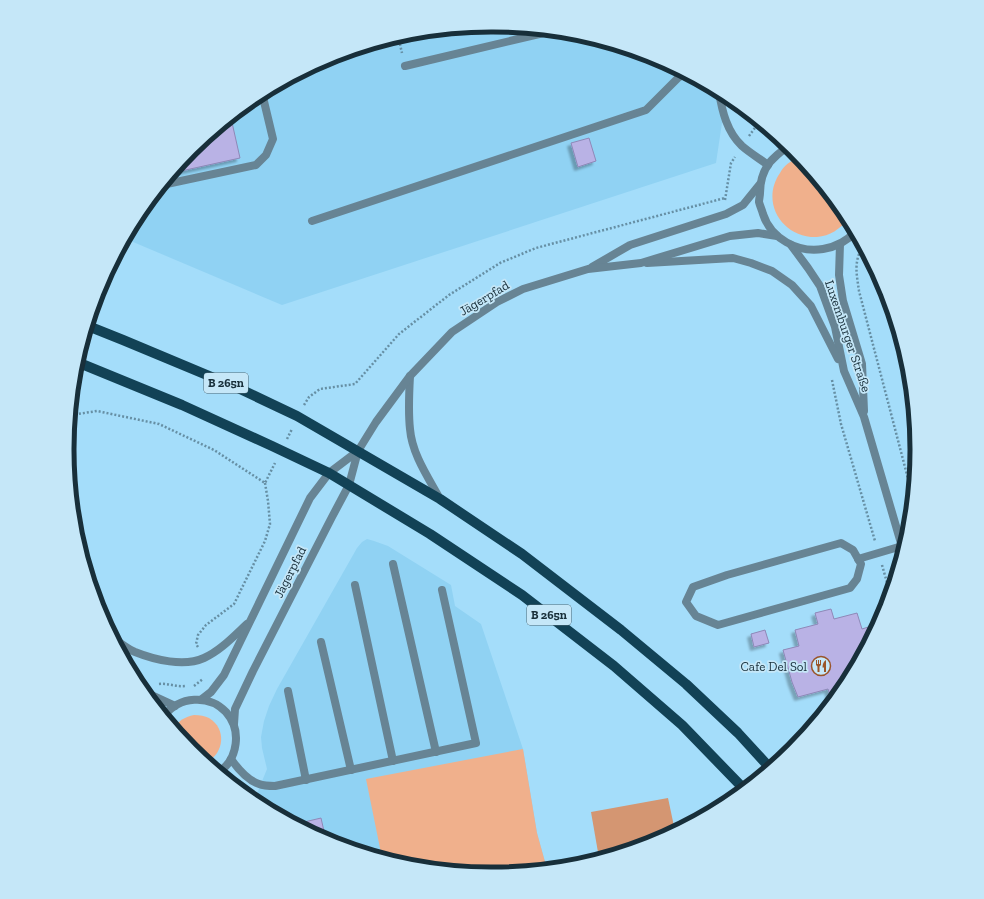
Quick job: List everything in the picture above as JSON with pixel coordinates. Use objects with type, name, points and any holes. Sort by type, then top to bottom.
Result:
[{"type":"main road","name":"B 265n","points":[[93,328],[238,388],[297,416],[440,499],[522,554],[621,630],[686,684],[738,733],[766,764]]},
{"type":"main road","name":"B 265n","points":[[84,365],[182,405],[329,473],[430,534],[522,595],[614,666],[682,725],[740,785]]},
{"type":"street","points":[[405,66],[536,35]]},
{"type":"street","points":[[312,221],[646,110],[680,77]]},
{"type":"street","points":[[170,184],[256,165],[266,155],[273,139],[264,100]]},
{"type":"street","points":[[720,100],[722,110],[731,132],[742,146],[768,165]]},
{"type":"street","points":[[782,150],[768,165],[760,184],[759,203],[765,221],[777,236],[790,245],[803,249],[816,250],[828,248],[840,244],[851,236]]},
{"type":"street","points":[[588,269],[630,245],[726,214],[743,205],[760,184]]},
{"type":"street","points":[[641,263],[730,236],[758,233],[777,236]]},
{"type":"street","name":"Luxemburger Straße","points":[[840,244],[839,275],[844,301],[862,364],[864,418]]},
{"type":"street","name":"Luxemburger Straße","points":[[790,245],[820,286],[835,327],[844,370],[864,418],[899,539]]},
{"type":"street","points":[[588,269],[641,263],[733,258],[772,271],[792,284],[811,306],[844,370]]},
{"type":"street","name":"Jägerpfad","points":[[230,759],[236,744],[234,724],[235,710],[253,671],[350,485],[358,451],[376,422],[410,376],[452,332],[497,302],[523,289],[588,269]]},
{"type":"street","points":[[410,376],[410,430],[414,448],[440,499]]},
{"type":"street","points":[[202,700],[224,675],[310,498],[329,473],[358,451]]},
{"type":"street","points":[[841,543],[853,550],[858,559],[861,564],[857,579],[850,588],[718,625],[696,616],[686,602],[693,587],[727,574],[841,543]]},
{"type":"street","points":[[858,559],[897,549]]},
{"type":"street","points":[[393,564],[436,752]]},
{"type":"street","points":[[355,585],[394,761]]},
{"type":"street","points":[[223,768],[230,759],[246,776],[260,785],[275,786],[476,743],[442,590]]},
{"type":"street","points":[[123,645],[134,651],[160,660],[186,662],[203,658],[214,652],[251,621]]},
{"type":"street","points":[[321,642],[351,770]]},
{"type":"street","points":[[288,691],[306,780]]},
{"type":"street","points":[[156,697],[175,706]]},
{"type":"street","points":[[168,712],[183,701],[193,699],[202,700],[215,704],[226,712],[234,724]]},
{"type":"path","points":[[400,43],[405,66]]},
{"type":"path","points":[[726,214],[725,198],[730,163],[756,127]]},
{"type":"path","points":[[860,253],[856,260],[859,291],[909,481]]},
{"type":"path","points":[[831,374],[841,424],[887,584]]},
{"type":"path","points":[[76,415],[97,411],[159,424],[214,450],[265,483]]},
{"type":"path","points":[[152,691],[159,683],[166,683],[180,687],[195,686],[210,673],[196,644],[198,635],[206,625],[234,604],[265,541],[270,524],[265,483],[282,451]]},
{"type":"shaded area","points":[[465,33],[519,33],[573,40],[626,54],[677,75],[725,103],[716,163],[282,305],[130,241],[161,195],[197,154],[238,118],[260,102],[307,75],[358,54],[411,40]]},
{"type":"shaded area","points":[[793,160],[806,174],[839,218],[843,225],[842,226],[830,234],[817,237],[805,236],[794,232],[785,225],[778,216],[772,195],[774,184],[780,173]]},
{"type":"shaded area","points":[[367,539],[388,546],[451,585],[455,606],[481,624],[523,749],[537,833],[545,863],[492,867],[465,866],[411,859],[384,853],[358,845],[307,824],[257,795],[267,769],[261,737],[269,706],[277,689],[357,548]]},
{"type":"shaded area","points":[[194,715],[209,718],[219,728],[221,734],[220,747],[212,759],[177,724],[182,719]]},
{"type":"shaded area","points":[[523,749],[537,833],[545,863],[492,867],[465,866],[411,859],[381,852],[366,779]]},
{"type":"shaded area","points":[[668,798],[674,825],[626,845],[598,853],[591,812]]},
{"type":"building","points":[[232,123],[240,158],[181,171],[197,154]]},
{"type":"building","points":[[589,138],[596,161],[578,167],[571,143]]},
{"type":"building","name":"Cafe Del Sol","points":[[831,609],[834,619],[857,613],[862,629],[870,627],[854,658],[830,694],[828,689],[798,697],[783,650],[799,646],[795,630],[818,624],[815,613]]},
{"type":"building","points":[[765,630],[769,643],[754,647],[751,634]]},
{"type":"building","points":[[321,818],[324,832],[307,824],[304,822]]},
{"type":"place","name":"Cafe Del Sol","points":[[821,666]]}]
